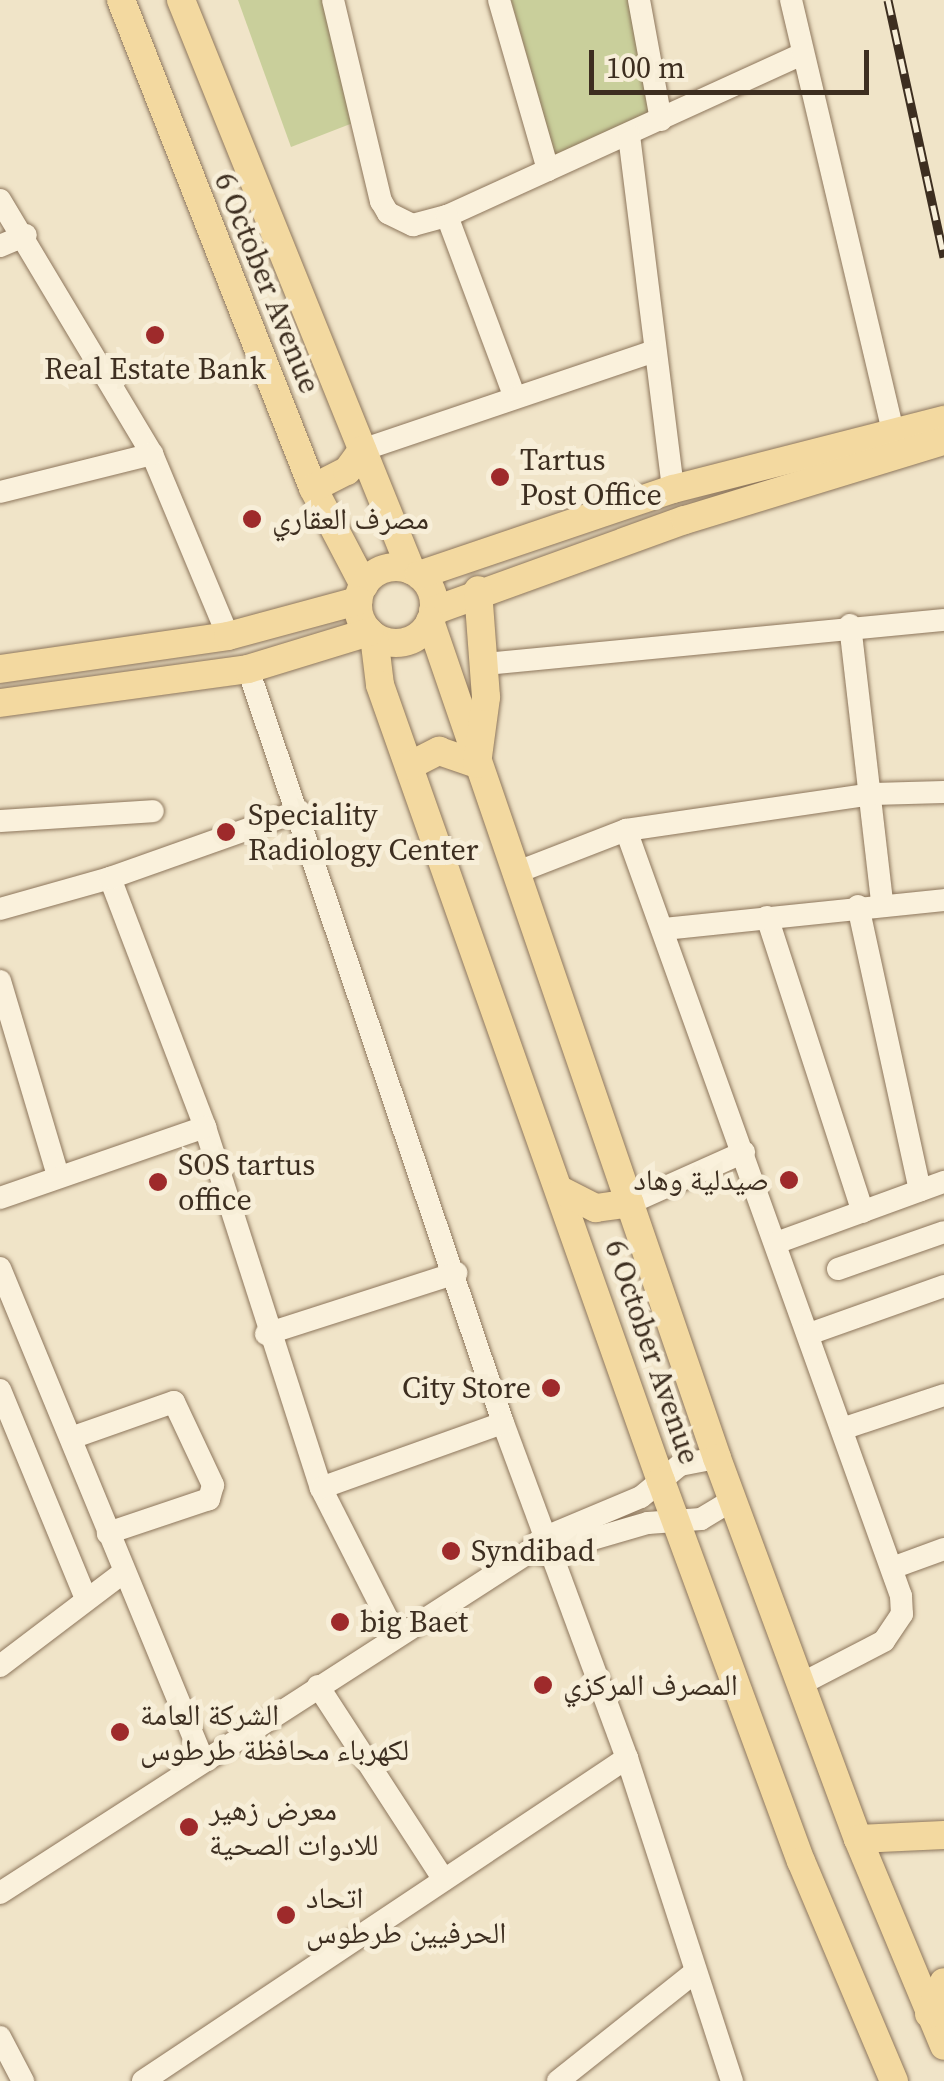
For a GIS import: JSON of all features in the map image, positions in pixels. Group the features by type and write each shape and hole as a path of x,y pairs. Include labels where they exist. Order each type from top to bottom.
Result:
{"main road":[{"name":"6 October Avenue","path":"121,0 313,488 361,593"},
{"name":"6 October Avenue","path":"181,0 415,573"},
{"path":"0,669 228,636 361,593 384,569 415,573 673,489 925,433"},
{"path":"0,704 248,668 372,634 406,642 432,616 478,590 925,433"},
{"path":"313,488 347,471 362,450"},
{"path":"415,573 432,616"},
{"path":"409,766 439,752 477,764 486,664 478,590"},
{"path":"361,593 372,634"},
{"name":"6 October Avenue","path":"432,616 477,764 733,1500 858,1840 944,2046"},
{"name":"6 October Avenue","path":"372,634 380,685 661,1481 801,1861 894,2081"},
{"path":"562,1192 596,1208 630,1203"},
{"path":"858,1840 944,1835"},
{"path":"929,2014 944,1982"}],"street":[{"path":"333,0 381,201 388,213 413,225 447,216 803,54"},
{"path":"498,0 548,170"},
{"path":"638,0 660,120"},
{"path":"792,0 803,54 925,433"},
{"path":"629,136 673,489"},
{"path":"0,200 26,235 152,454 228,636"},
{"path":"447,216 514,395"},
{"path":"0,246 26,235"},
{"path":"362,450 514,395 654,351"},
{"path":"0,492 152,454"},
{"path":"486,664 850,625 944,620"},
{"path":"850,625 873,794 882,902"},
{"path":"248,668 456,1273 503,1423 552,1543 627,1758 732,2081"},
{"path":"515,873 626,830 873,794 944,792"},
{"path":"0,821 152,810"},
{"path":"0,909 110,878 299,810"},
{"path":"626,830 892,1568 902,1614 884,1642 801,1684"},
{"path":"110,878 205,1127 266,1334 321,1488 396,1636"},
{"path":"664,929 882,902 944,900"},
{"path":"858,906 920,1190"},
{"path":"768,917 863,1212"},
{"path":"0,981 58,1176"},
{"path":"0,1198 205,1127"},
{"path":"630,1203 744,1152"},
{"path":"776,1243 944,1182"},
{"path":"838,1269 944,1232"},
{"path":"0,1268 202,1760"},
{"path":"266,1334 456,1273"},
{"path":"809,1334 944,1286"},
{"path":"0,1390 6,1422 86,1599"},
{"path":"842,1428 944,1395"},
{"path":"71,1438 166,1399 181,1406 213,1485 209,1498 108,1533"},
{"path":"321,1488 503,1423"},
{"path":"0,1893 528,1554 628,1503 680,1465 718,1458"},
{"path":"552,1543 713,1514 733,1500"},
{"path":"892,1568 944,1549"},
{"path":"0,1666 124,1572"},
{"path":"318,1686 444,1880"},
{"path":"142,2081 627,1758"},
{"path":"558,2081 694,1973"},
{"path":"0,2037 23,2081"}],"green space":[{"path":"238,0 324,0 358,121 291,147"},
{"path":"511,0 632,0 656,115 555,155"}],"railway":[{"path":"888,0 944,257"}],"place":[{"name":"Real Estate Bank","path":"155,335"},
{"name":"Tartus Post Office","path":"500,477"},
{"name":"مصرف العقاري","path":"252,519"},
{"name":"Speciality Radiology Center","path":"226,832"},
{"name":"صيدلية وهاد","path":"789,1180"},
{"name":"SOS tartus office","path":"158,1182"},
{"name":"City Store","path":"551,1388"},
{"name":"Syndibad","path":"451,1551"},
{"name":"big Baet","path":"340,1622"},
{"name":"المصرف المركزي","path":"543,1685"},
{"name":"الشركة العامة لكهرباء محافظة طرطوس","path":"120,1732"},
{"name":"معرض زهير للادوات الصحية","path":"189,1827"},
{"name":"اتحاد الحرفيين طرطوس","path":"286,1915"}]}
